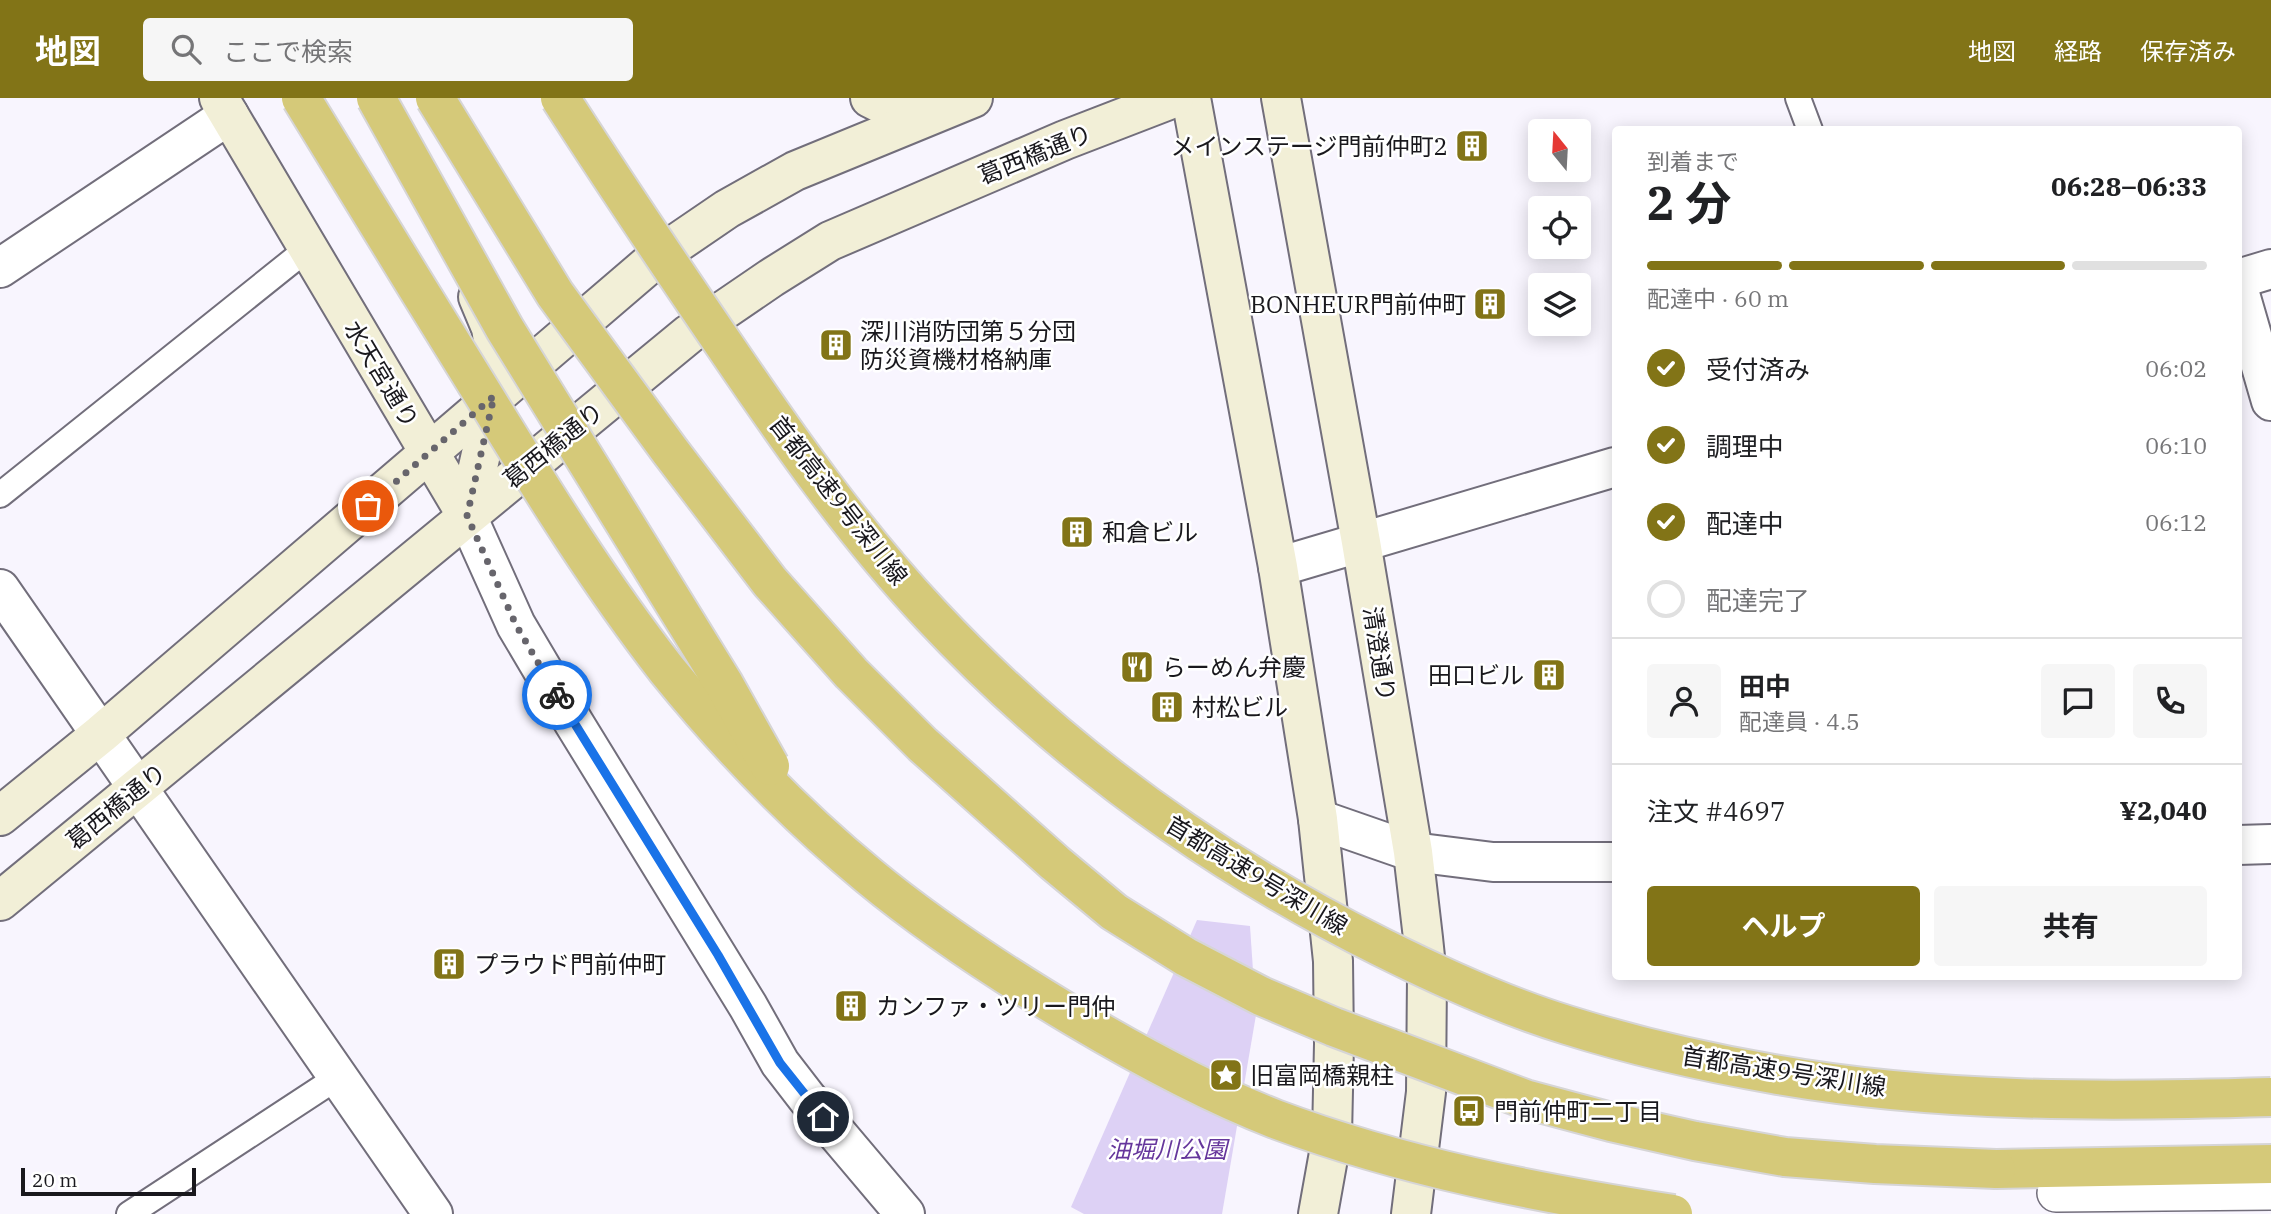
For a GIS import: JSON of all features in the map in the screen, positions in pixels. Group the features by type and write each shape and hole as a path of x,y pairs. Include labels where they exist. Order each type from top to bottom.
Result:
{"highway":[{"path":"301,98 566,528 615,600 667,670 724,738 867,875 1019,984 1128,1049 1273,1118 1360,1148 1452,1173 1558,1196 1673,1214"},
{"path":"377,98 505,329 724,684 794,807"},
{"path":"435,98 555,294 770,582 851,673 923,745 996,811 1114,912 1186,957 1262,996 1334,1027 1525,1099 1695,1141 1785,1157 1996,1169 2271,1164"},
{"name":"首都高速9号深川線","path":"560,98 790,441 864,538 929,613 1003,689 1075,751 1160,817 1241,870 1316,914 1434,974 1563,1024 1665,1052 1777,1075 1903,1091 2022,1099 2166,1100 2271,1097"}],"main road":[{"path":"377,98 429,182 491,328 498,371 467,516"},
{"path":"560,98 661,254"},
{"path":"870,98 888,107 926,116"},
{"path":"0,816 101,734 661,254 727,209 795,171 972,98"},
{"name":"葛西橋通り","path":"0,901 689,334 830,241 1053,145 1174,98"},
{"path":"1191,98 1278,567 1318,819 1333,961 1334,1030 1332,1136 1318,1214"},
{"name":"清澄通り","path":"1281,98 1361,542 1413,852 1427,976 1426,1092 1411,1214"},
{"name":"水天宮通り","path":"224,106 467,516"}],"street":[{"path":"0,268 224,106"},
{"path":"2242,278 2271,269"},
{"path":"2242,301 2271,401"},
{"path":"1278,567 1612,468"},
{"name":"水天宮通り","path":"467,516 516,625 780,1063 905,1214"},
{"path":"0,589 433,1214"},
{"path":"1318,819 1413,852 1493,862 1612,862"},
{"path":"2242,845 2271,844"},
{"path":"2056,1193 2271,1191"}],"lane":[{"path":"1798,98 1808,126"},
{"path":"0,495 307,249"},
{"path":"129,1214 338,1077"}],"green space":[{"name":"油堀川公園","path":"1197,920 1250,926 1256,1015 1222,1214 1084,1214 1071,1207"}],"way so far":[{"path":"368,506 494,396 467,516 516,625 557,695"}],"place":[{"name":"メインステージ門前仲町2","path":"1472,146"},
{"name":"BONHEUR門前仲町","path":"1490,304"},
{"name":"深川消防団第５分団 防災資機材格納庫","path":"836,345"},
{"name":"和倉ビル","path":"1077,532"},
{"name":"らーめん弁慶","path":"1137,667"},
{"name":"田口ビル","path":"1549,675"},
{"name":"村松ビル","path":"1167,707"},
{"name":"プラウド門前仲町","path":"449,964"},
{"name":"カンファ・ツリー門仲","path":"851,1006"},
{"name":"旧富岡橋親柱","path":"1226,1075"},
{"name":"門前仲町二丁目","path":"1469,1111"}],"route":[{"path":"557,695 718,955 780,1063 823,1117"}]}
